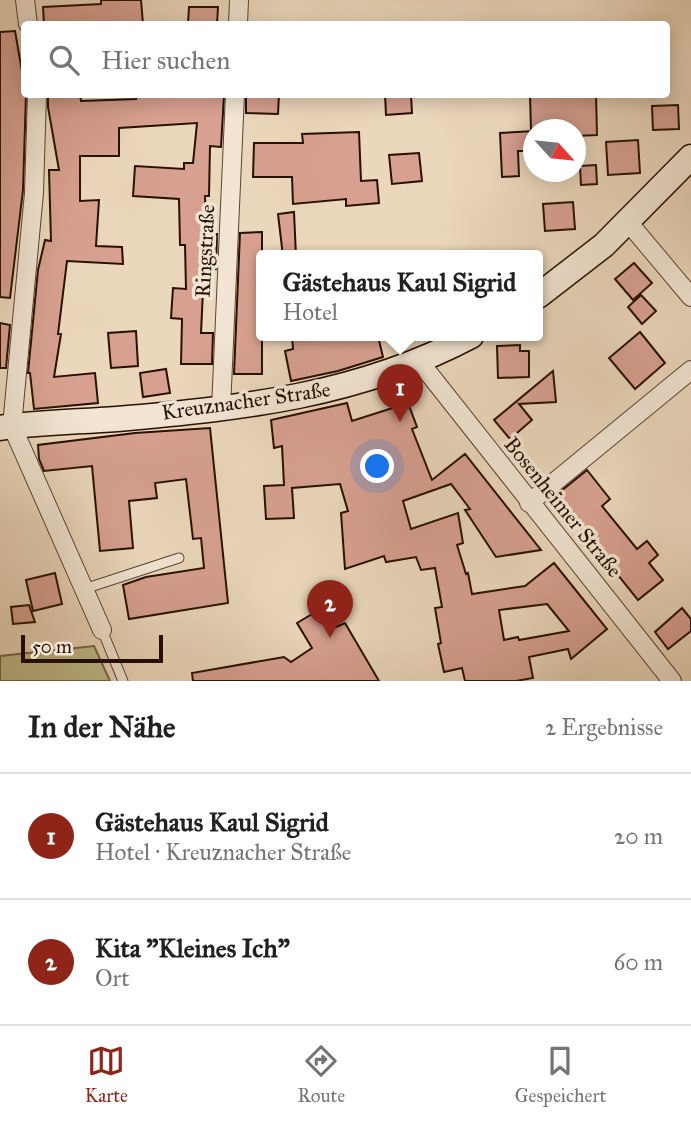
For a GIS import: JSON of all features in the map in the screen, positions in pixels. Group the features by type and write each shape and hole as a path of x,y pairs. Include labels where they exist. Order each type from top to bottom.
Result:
{"main road":[{"path":"543,292 578,267 628,222 691,157"},
{"name":"Kreuznacher Straße","path":"6,427 221,409 316,394 351,385 419,361 461,341"}],"street":[{"path":"25,0 28,21"},
{"path":"238,21 239,0"},
{"path":"37,98 34,193 6,427 102,630"},
{"name":"Ringstraße","path":"221,409 235,98"},
{"path":"628,222 691,297"},
{"name":"Bosenheimer Straße","path":"419,361 672,681"},
{"path":"529,503 691,370"}],"lane":[{"path":"83,589 179,558"},
{"path":"102,630 122,681"}],"shaded area":[{"path":"94,646 110,681 0,681 0,656"}],"building":[{"path":"101,0 141,0 143,21 44,21 43,7 101,4"},
{"path":"189,7 218,7 217,21 188,21"},
{"path":"15,31 21,65 21,98 26,98 23,190 10,298 0,297 0,32"},
{"path":"48,98 81,98 81,101 224,98 221,147 210,146 209,196 205,196 206,229 211,229 211,234 217,234 216,269 204,269 201,333 213,333 212,364 181,364 182,319 171,318 173,288 186,289 185,245 180,245 179,199 133,196 135,166 184,169 184,163 193,163 197,123 119,128 119,156 80,156 80,201 99,200 96,246 122,247 123,264 67,261 58,334 61,334 54,377 95,373 98,403 34,409 28,373 38,270 45,240 51,241 49,170 59,170"},
{"path":"246,98 279,98 278,114 246,113"},
{"path":"385,98 411,98 412,113 386,115"},
{"path":"530,98 596,98 597,135 586,136 586,119 531,119"},
{"path":"678,105 679,129 653,130 652,106"},
{"path":"359,132 361,181 377,180 379,203 346,206 346,199 293,204 292,177 253,177 254,143 303,143 302,134"},
{"path":"523,132 523,151 518,151 519,176 502,177 500,133"},
{"path":"638,140 640,173 608,175 606,142"},
{"path":"419,153 422,181 392,184 389,155"},
{"path":"596,165 597,184 581,185 581,182 586,182 586,166"},
{"path":"573,202 575,229 545,231 543,204"},
{"path":"294,212 296,250 282,250 278,214"},
{"path":"262,232 262,250 256,250 256,341 262,341 262,374 234,374 240,233"},
{"path":"634,263 652,283 633,300 615,279"},
{"path":"641,295 656,311 642,324 628,307"},
{"path":"0,323 10,325 6,368 0,368"},
{"path":"136,331 138,366 111,368 108,333"},
{"path":"640,332 665,363 635,389 609,358"},
{"path":"292,341 379,341 383,357 338,371 291,381 285,351 293,349"},
{"path":"520,345 520,351 529,351 529,377 498,378 497,346"},
{"path":"166,369 170,393 143,397 140,373"},
{"path":"553,371 556,402 519,404 532,420 510,439 494,420"},
{"path":"347,403 352,421 408,403 417,427 412,429 432,480 465,454 541,550 496,557 465,510 470,509 451,484 403,501 411,529 458,513 463,543 457,545 466,574 468,573 472,594 525,586 554,563 607,629 571,659 568,649 529,657 533,678 516,681 465,681 462,668 444,672 435,608 442,607 435,568 421,570 416,557 386,562 384,556 345,569 341,513 348,511 340,484 292,488 294,518 266,519 264,486 284,485 282,446 274,448 271,420","holes":["547,604 569,631 504,640 499,610"]},
{"path":"210,428 228,603 129,619 123,585 146,577 204,568 201,538 193,539 186,479 155,483 157,498 129,501 133,548 100,551 92,466 44,471 39,459 38,445 135,433"},
{"path":"587,470 610,499 602,506 637,549 647,541 658,555 649,563 663,580 638,600 555,496"},
{"path":"55,573 62,604 33,611 26,580"},
{"path":"29,605 35,622 13,624 11,607"},
{"path":"324,607 336,627 345,623 379,681 193,681 192,673 284,657 291,662 312,648 297,623"},
{"path":"682,608 691,619 691,631 668,649 655,632"}],"place":[{"name":"Gästehaus Kaul Sigrid","path":"400,422"},
{"name":"Kita \"Kleines Ich\"","path":"330,638"}]}
